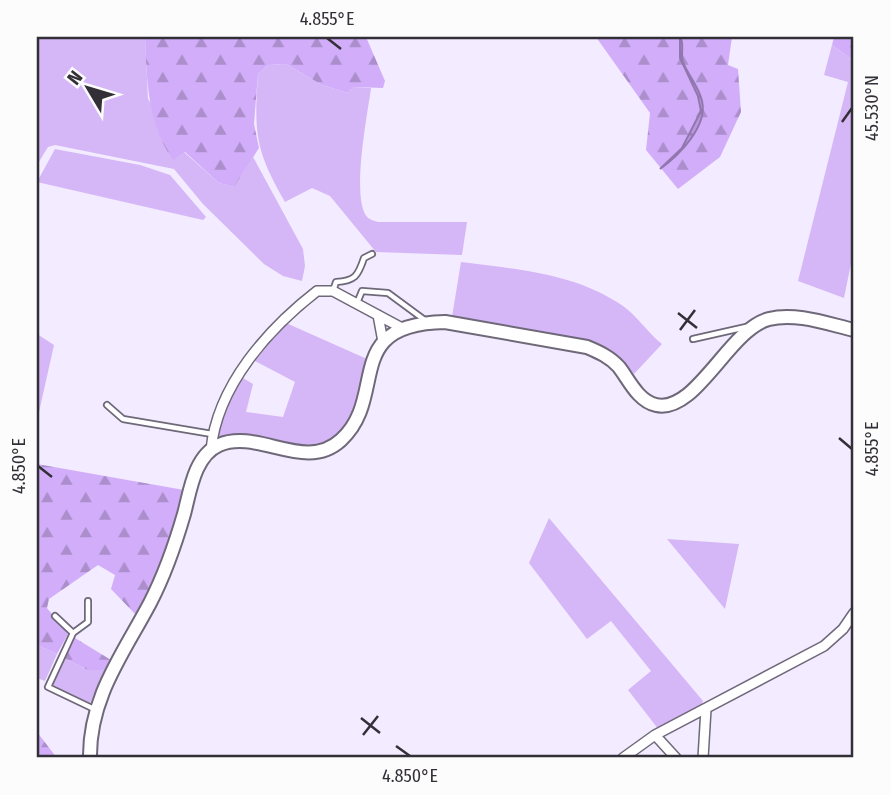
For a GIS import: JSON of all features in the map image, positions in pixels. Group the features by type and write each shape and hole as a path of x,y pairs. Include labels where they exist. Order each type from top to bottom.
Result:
{"main road":[{"path":"90,758 95,709 103,688 167,567 193,479 211,450 233,442 308,452 333,446 353,423 370,369 383,342 402,328 427,322 464,324 587,347 608,357 640,396 656,405 666,405 688,394 735,340 769,319 782,317 854,330"}],"street":[{"path":"211,450 212,434 233,382 256,352 301,303 317,291 333,291 402,328"},
{"path":"378,315 383,342"},
{"path":"623,758 655,736 824,646 844,629 854,613"},
{"path":"703,758 706,709"},
{"path":"655,736 676,758"}],"lane":[{"path":"333,291 335,282 351,281 358,275 363,258 372,254"},
{"path":"357,303 362,290 388,293 422,315 427,322"},
{"path":"693,340 740,327 751,328"},
{"path":"107,405 123,419 212,434"},
{"path":"88,601 88,622 73,633 48,687 95,709"},
{"path":"55,616 73,633"}],"shaded area":[{"path":"37,37 145,37 148,99 184,152 219,183 234,187 253,157 303,249 305,266 302,281 283,276 264,264 203,204 174,169 55,145 48,147 37,165"},
{"path":"832,45 854,61 854,249 844,298 798,281 848,82 824,75"},
{"path":"286,64 322,85 348,93 354,87 371,88 360,176 363,209 368,218 378,222 467,222 462,255 376,252 330,196 312,188 285,202 262,154 256,112 258,74 268,65"},
{"path":"55,149 140,165 170,175 206,217 203,220 37,182"},
{"path":"461,262 545,274 586,286 623,306 662,344 634,374 615,354 592,341 452,317"},
{"path":"286,323 367,359 353,410 346,423 337,434 324,442 308,446 217,438 215,436 228,400 243,378 253,384 246,412 283,417 295,382 255,361"},
{"path":"37,334 54,345 37,421"},
{"path":"549,518 703,701 701,706 659,730 628,690 651,671 611,621 587,639 529,563"},
{"path":"667,539 739,544 725,609"},
{"path":"37,645 57,654 45,681 37,678"},
{"path":"62,657 88,670 105,670 90,703 54,686 52,680"}],"green space":[{"path":"145,37 366,37 385,81 383,88 354,87 348,93 322,85 286,64 268,65 258,74 254,124 259,148 234,187 219,183 185,152 173,160 164,146 150,101"},
{"path":"596,37 732,37 728,65 738,69 741,112 720,157 678,189 646,150 650,113"},
{"path":"834,37 854,37 854,61 832,45"},
{"path":"37,464 184,490 164,563 137,616 111,589 115,575 98,565 49,599 47,608 68,634 57,654 37,645"},
{"path":"75,638 111,660 105,670 88,670 62,657"},
{"path":"37,732 57,758 37,758"}],"water":[{"path":"680,37 683,62 701,96 703,111 690,140 675,157 660,169 682,148 701,111 698,96 680,58"}]}
